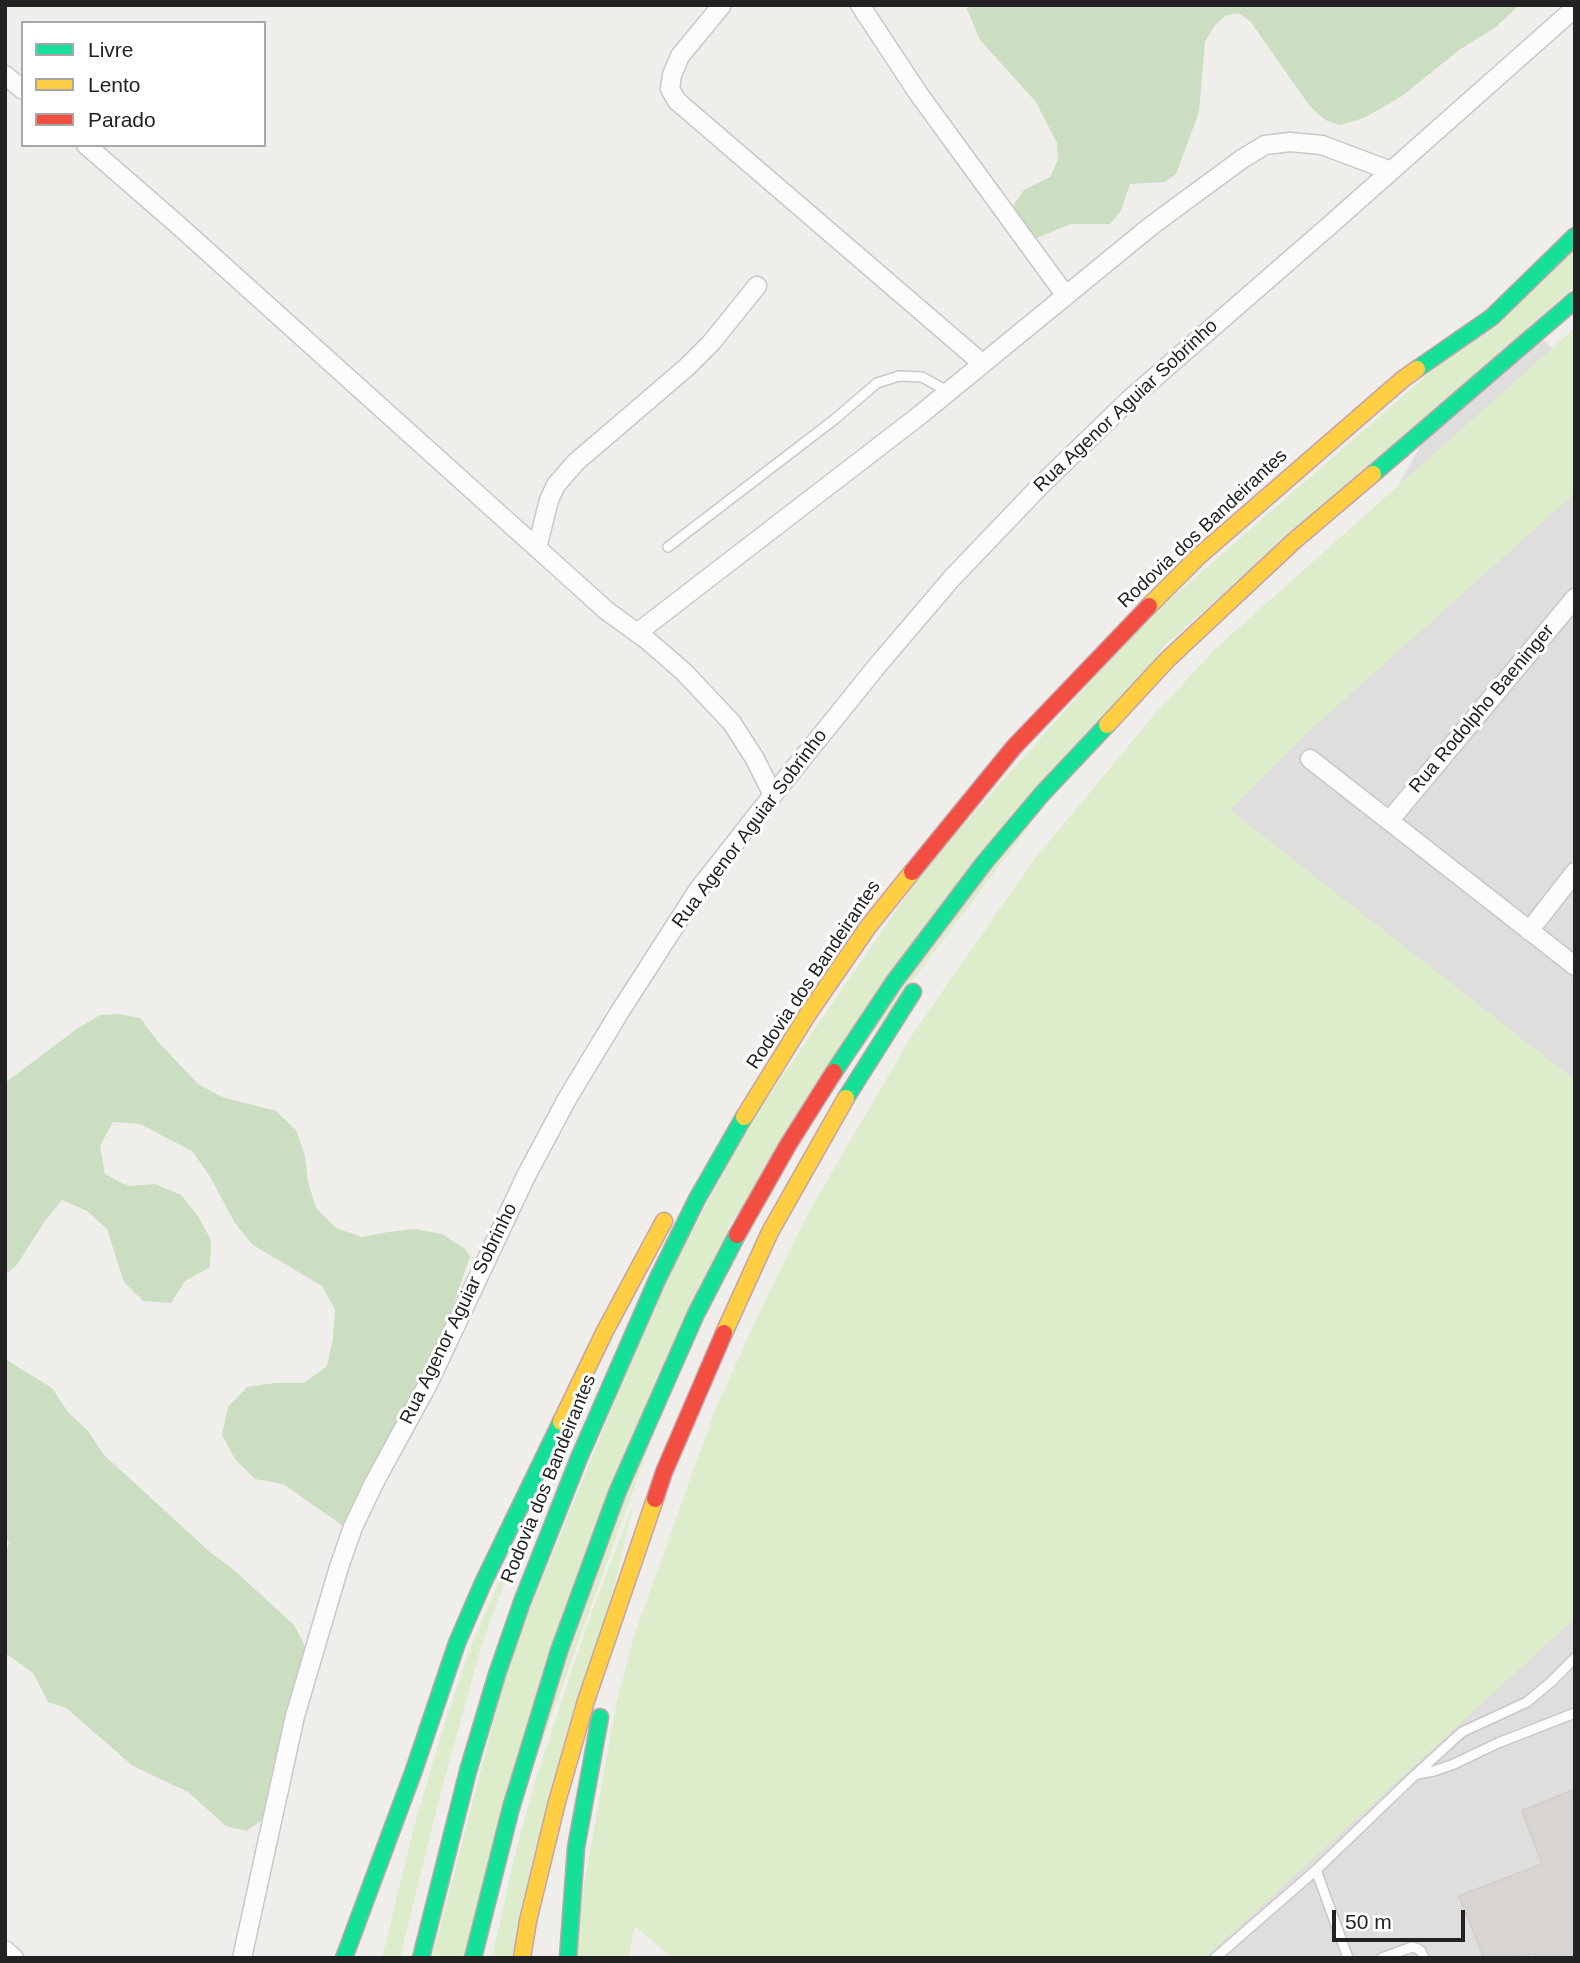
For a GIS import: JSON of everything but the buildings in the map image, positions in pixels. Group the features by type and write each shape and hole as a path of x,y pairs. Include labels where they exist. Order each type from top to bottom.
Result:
{"highway":[{"name":"Rodovia dos Bandeirantes","path":"421,1958 468,1772 497,1674 522,1602 579,1458 621,1358 697,1199 728,1143 808,1014 868,927 1014,747 1199,556 1403,379 1492,317 1575,236"},
{"path":"1056,803 1108,743 1212,633 1494,387 1575,303"},
{"path":"473,1958 511,1808 559,1651 617,1493 696,1314 738,1233 788,1145 852,1043 894,982 984,863 1051,784 1167,660 1294,541 1575,303"},
{"path":"727,1115 816,979 907,855 995,752 1067,691"},
{"path":"522,1958 528,1921 586,1701 664,1472 718,1344 771,1232 832,1121 920,981"},
{"path":"344,1958 414,1770 457,1643 483,1583 605,1331 674,1203"},
{"path":"568,1958 576,1848 623,1595"},
{"path":"378,1913 414,1770"}],"street":[{"path":"722,5 680,56 672,75 670,89 677,101 983,364"},
{"path":"860,5 918,93 1066,296"},
{"name":"Rua Agenor Aguiar Sobrinho","path":"242,1958 295,1716 352,1527 428,1384 526,1176 567,1100 698,890 772,794 877,666 952,578 1041,485 1130,399 1575,8"},
{"path":"5,75 21,88"},
{"path":"638,633 949,392 1151,226 1242,159 1265,145 1290,142 1322,145 1391,171"},
{"path":"88,147 607,611 684,672 732,723 772,794"},
{"path":"537,548 549,500 556,485 576,462 687,367 757,286"},
{"name":"Rua Rodolpho Baeninger","path":"1389,821 1575,598"},
{"path":"1310,759 1575,966"},
{"path":"1529,931 1575,872"},
{"path":"5,1950 14,1958"}],"lane":[{"path":"667,547 835,419 877,383 899,376 922,377 949,392"},
{"path":"1215,1958 1317,1870 1462,1732 1527,1702 1575,1658"},
{"path":"1415,1775 1434,1772 1575,1713"},
{"path":"1317,1870 1348,1958"},
{"path":"1382,1958 1412,1948 1421,1951 1424,1958"}],"shaded area":[{"path":"1492,317 1536,334 1575,367 1575,1958 741,1958 649,1855 1264,728"}],"green space":[{"path":"968,5 1519,5 1496,27 1459,50 1402,96 1364,118 1340,125 1325,120 1309,105 1250,21 1238,13 1225,16 1215,25 1205,42 1199,112 1176,174 1165,182 1130,184 1121,211 1110,224 1071,224 1024,243 1017,232 1014,204 1024,190 1050,177 1058,160 1057,143 1036,102 980,40 967,9"},
{"path":"1575,246 1575,286 1165,645 729,1225 464,1958 432,1958 510,1658 663,1283 755,1116 926,867 1143,623"},
{"path":"1575,328 1575,493 1307,733 1230,810 1575,1080 1575,1618 1205,1958 672,1958 635,1926 628,1958 574,1958 616,1705 634,1636 715,1410 808,1213 914,1032 1033,861 1154,715 1214,650"},
{"path":"118,1014 140,1018 159,1043 198,1084 222,1097 276,1111 296,1130 305,1155 308,1182 316,1208 336,1228 362,1237 415,1229 442,1234 465,1249 470,1256 431,1372 349,1530 283,1484 255,1479 235,1459 222,1435 228,1407 247,1387 304,1383 327,1366 335,1310 322,1286 253,1245 235,1223 209,1175 192,1151 140,1124 113,1122 100,1146 105,1174 128,1186 155,1184 181,1195 198,1216 211,1240 210,1267 185,1281 171,1303 143,1301 124,1282 107,1229 87,1211 62,1200 16,1266 5,1275 5,1083 78,1028 100,1015"},
{"path":"5,1359 52,1388 104,1455 294,1625 307,1650 276,1796 261,1821 246,1831 226,1826 188,1792 133,1766 66,1708 48,1702 33,1673 5,1653 5,1556 9,1543 5,1536"},
{"path":"539,1501 481,1647 437,1807 400,1958 382,1958 414,1827 468,1653 496,1588"},
{"path":"634,1502 615,1583 512,1958 492,1958 516,1850 536,1778 590,1617"}],"traffic: fast":[{"path":"1417,369 1492,317 1575,236"},
{"path":"1373,474 1575,300"},
{"path":"834,1072 894,982 984,863 1042,794 1107,725"},
{"path":"846,1098 913,992"},
{"path":"421,1958 468,1771 522,1602 579,1458 657,1280 697,1199 744,1117"},
{"path":"473,1958 511,1808 559,1651 617,1493 696,1314 737,1235"},
{"path":"344,1958 414,1770 457,1643 561,1422"},
{"path":"568,1958 576,1848 600,1717"}],"traffic: slow":[{"path":"1149,606 1199,556 1417,369"},
{"path":"1107,725 1167,660 1294,541 1373,474"},
{"path":"744,1117 808,1014 868,927 912,872"},
{"path":"724,1333 770,1232 846,1098"},
{"path":"561,1422 605,1331 664,1221"},
{"path":"522,1958 528,1921 557,1802 586,1701 655,1499"}],"traffic: jam":[{"path":"912,872 1014,747 1149,606"},
{"path":"737,1235 788,1145 834,1072"},
{"path":"655,1499 724,1333"}]}
